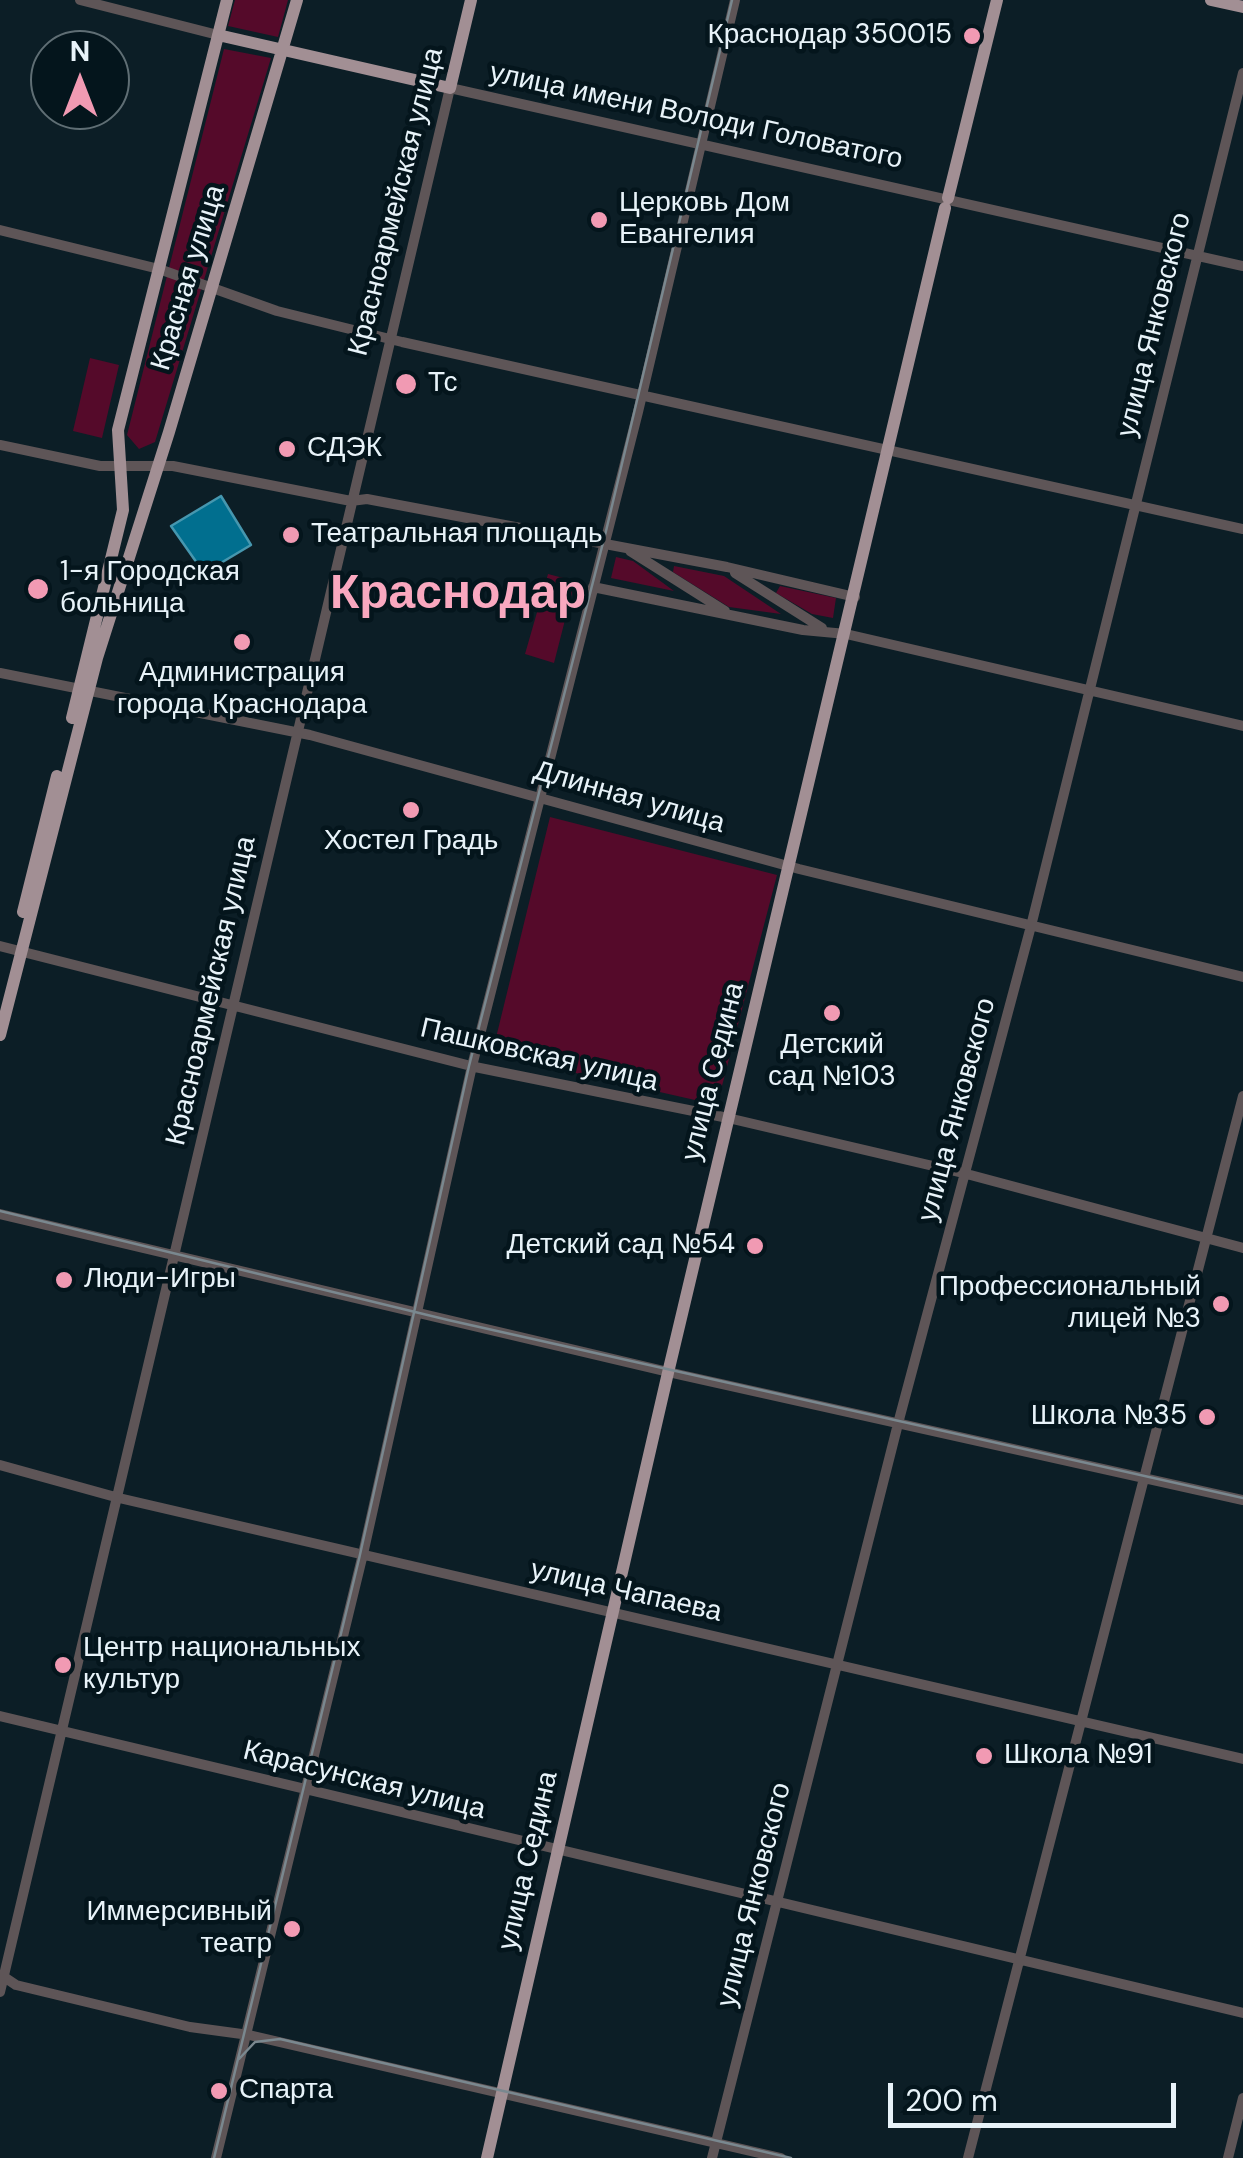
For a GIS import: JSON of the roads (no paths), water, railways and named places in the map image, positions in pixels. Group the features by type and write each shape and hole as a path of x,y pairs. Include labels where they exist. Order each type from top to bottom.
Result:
{"main road":[{"name":"Красная улица","path":"84,689 123,510 118,430 227,0"},
{"name":"Красная улица","path":"0,1001 84,689 126,569 297,0"},
{"name":"Красноармейская улица","path":"450,88 471,0"},
{"name":"улица Седина","path":"487,2158 728,1118 997,0"},
{"path":"1211,0 1243,8"},
{"name":"улица имени Володи Головатого","path":"218,35 450,88"},
{"name":"Красная улица","path":"0,1036 12,949"}],"street":[{"name":"улица имени Володи Головатого","path":"80,0 218,35"},
{"path":"216,2158 363,1554 472,1066 642,394 734,0"},
{"name":"улица Янковского","path":"712,2158 836,1665 1030,926 1243,74"},
{"name":"улица имени Володи Головатого","path":"450,88 702,143 946,203 1243,266"},
{"name":"Красноармейская улица","path":"0,1992 450,88"},
{"path":"0,230 159,269 211,290 390,338 1243,529"},
{"path":"0,445 119,468 172,466 351,501 366,499 726,567 855,597"},
{"path":"624,548 734,616"},
{"path":"109,564 126,569"},
{"path":"726,567 822,629"},
{"path":"670,605 680,595 679,584"},
{"path":"594,587 803,630 846,634 1243,726"},
{"name":"Длинная улица","path":"0,673 298,734 541,796 790,866 1243,977"},
{"name":"Пашковская улица","path":"12,949 472,1066 728,1118 963,1173 1243,1248"},
{"path":"968,2158 1243,1096"},
{"path":"0,1214 418,1315 1243,1500"},
{"name":"улица Чапаева","path":"0,1464 119,1498 1243,1759"},
{"name":"Карасунская улица","path":"0,1716 556,1852 1243,2013"},
{"path":"2,1975 16,1984 232,2036 247,2035 780,2158"},
{"path":"1228,2158 1243,2098"}],"water":[{"path":"221,496 251,545 204,573 171,526"}],"tram line":[{"path":"214,2158 359,1559 469,1066 606,531 732,0"},
{"path":"0,1211 448,1320 1243,1498"},
{"path":"239,2059 255,2042 280,2039 791,2158"}],"place":[{"name":"Краснодар 350015","path":"972,36"},
{"name":"Церковь Дом Евангелия","path":"599,220"},
{"name":"Тс","path":"406,384"},
{"name":"СДЭК","path":"287,449"},
{"name":"Театральная площадь","path":"291,535"},
{"name":"1-я Городская больница","path":"38,589"},
{"name":"Администрация города Краснодара","path":"242,642"},
{"name":"Хостел Градь","path":"411,810"},
{"name":"Детский сад №103","path":"832,1013"},
{"name":"Детский сад №54","path":"755,1246"},
{"name":"Люди-Игры","path":"64,1280"},
{"name":"Профессиональный лицей №3","path":"1221,1304"},
{"name":"Школа №35","path":"1207,1417"},
{"name":"Центр национальных культур","path":"63,1665"},
{"name":"Школа №91","path":"984,1756"},
{"name":"Иммерсивный театр","path":"292,1929"},
{"name":"Спарта","path":"219,2091"}],"district":[{"name":"Краснодар","path":"458,595"}]}
